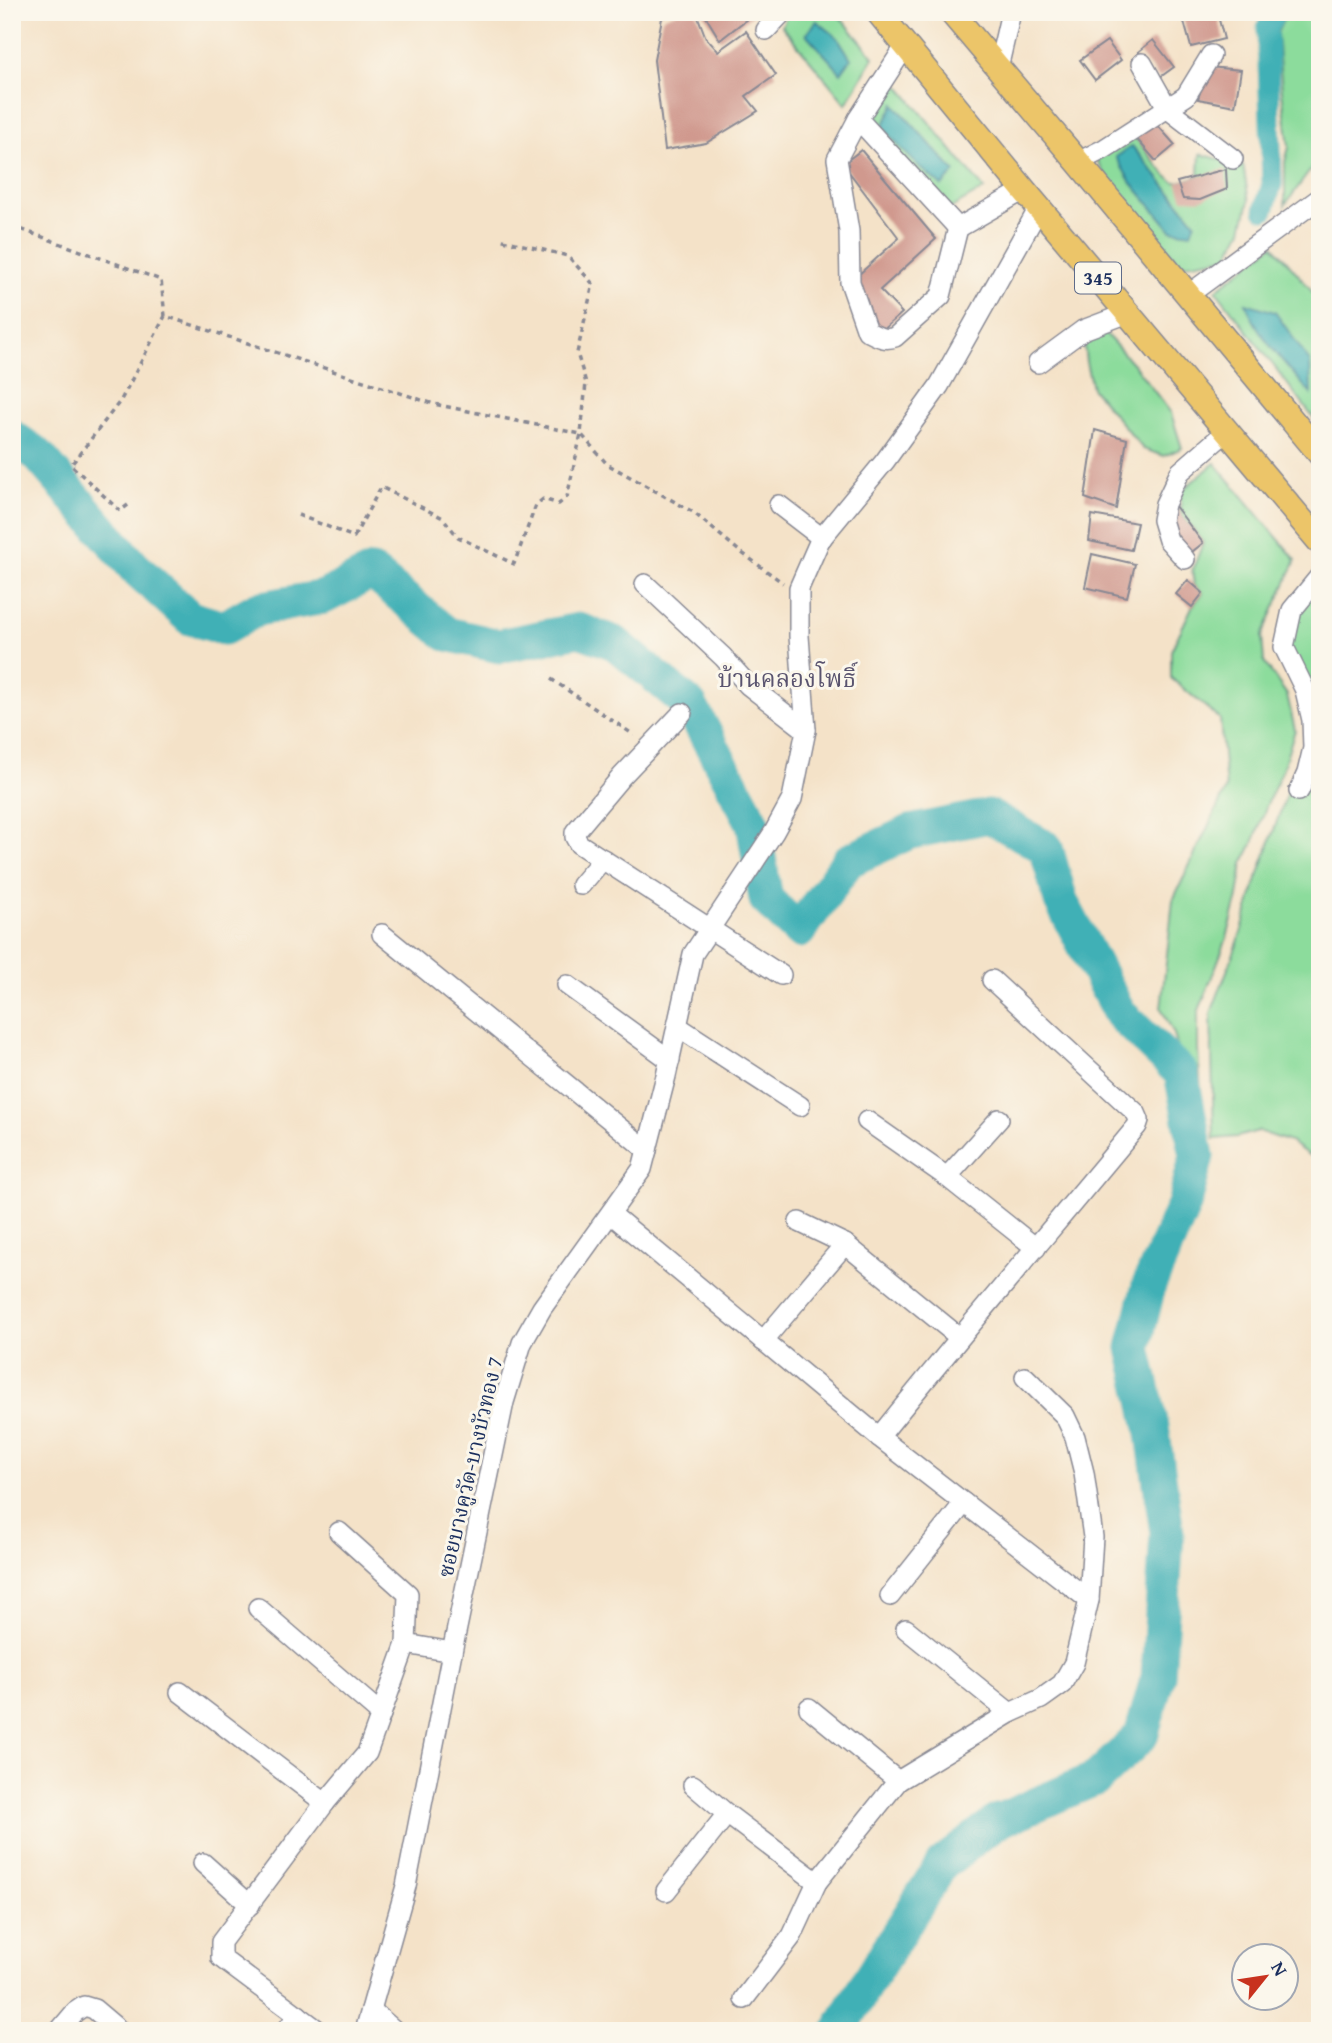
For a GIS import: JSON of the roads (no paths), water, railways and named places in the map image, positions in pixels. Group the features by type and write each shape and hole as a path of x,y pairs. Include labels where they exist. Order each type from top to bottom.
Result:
{"main road":[{"name":"345","path":"878,12 901,53 1031,199 1320,542"},
{"name":"345","path":"951,12 1320,454"}],"street":[{"path":"766,30 783,12"},
{"path":"998,68 1011,12"},
{"path":"901,53 861,114 837,159 849,231 850,282 867,331 888,340 895,337 941,296 958,228"},
{"path":"1078,162 1104,149 1186,96 1211,55"},
{"path":"1142,63 1168,109 1233,159"},
{"path":"861,114 958,228"},
{"path":"1188,295 1320,198"},
{"path":"958,228 1031,199"},
{"name":"ซอยบางคูวัด-บางบัวทอง 7","path":"365,2031 406,1886 504,1402 522,1343 542,1308 642,1169 693,954 774,832 792,799 806,730 799,636 799,589 822,538 885,461 939,386 1031,199"},
{"path":"1038,362 1083,330 1128,313"},
{"path":"1185,559 1168,540 1162,520 1165,504 1180,472 1227,431"},
{"path":"779,506 822,538"},
{"path":"1299,790 1307,774 1313,748 1312,720 1305,690 1284,647 1292,610 1320,576"},
{"path":"645,584 723,657 747,685 806,730"},
{"path":"682,713 622,776 575,832 575,837 579,844 781,975"},
{"path":"581,885 603,859"},
{"path":"382,934 647,1150"},
{"path":"879,1437 959,1337 1138,1126 1136,1112 992,980"},
{"path":"567,985 670,1060"},
{"path":"677,1026 800,1106"},
{"path":"947,1177 999,1119"},
{"path":"867,1121 947,1177 1036,1248"},
{"path":"611,1214 879,1437 1089,1600"},
{"path":"799,1223 845,1244 959,1337"},
{"path":"763,1341 845,1244"},
{"path":"744,1998 792,1936 817,1882 898,1781 1010,1713 1041,1699 1062,1684 1074,1663 1089,1600 1093,1537 1084,1473 1075,1437 1065,1416 1025,1377"},
{"path":"890,1596 964,1503"},
{"path":"319,2031 292,2023 221,1958 221,1942 325,1803 367,1753 406,1644 408,1594 339,1532"},
{"path":"258,1608 381,1714"},
{"path":"906,1629 1010,1713"},
{"path":"406,1644 452,1652"},
{"path":"180,1692 325,1803"},
{"path":"809,1709 898,1781"},
{"path":"693,1784 727,1814 817,1882"},
{"path":"666,1891 727,1814"},
{"path":"203,1863 250,1905"},
{"path":"59,2031 75,2012 84,2006 94,2008 120,2031"},
{"path":"371,2010 396,2031"}],"water":[{"path":"817,21 838,38 851,59 841,73 806,34"},
{"path":"894,104 955,172 942,186 910,158 883,126"},
{"path":"1132,146 1195,222 1191,233 1171,230 1130,181 1116,157"},
{"path":"1246,303 1275,312 1310,362 1311,394 1266,340"}],"waterway":[{"path":"1264,210 1272,184 1267,28 1276,12"},
{"path":"12,437 37,454 135,568 190,618 224,628 257,609 324,597 372,572 447,634 499,646 579,630 615,643 690,705 753,823 766,899 799,931 848,861 910,832 989,816 1046,848 1061,901 1120,1014 1181,1073 1197,1156 1184,1205 1149,1285 1134,1348 1152,1427 1167,1533 1158,1676 1141,1736 1097,1778 996,1822 942,1864 839,2031"}],"district":[{"name":"บ้านคลองโพธิ์","path":"787,678"}]}
